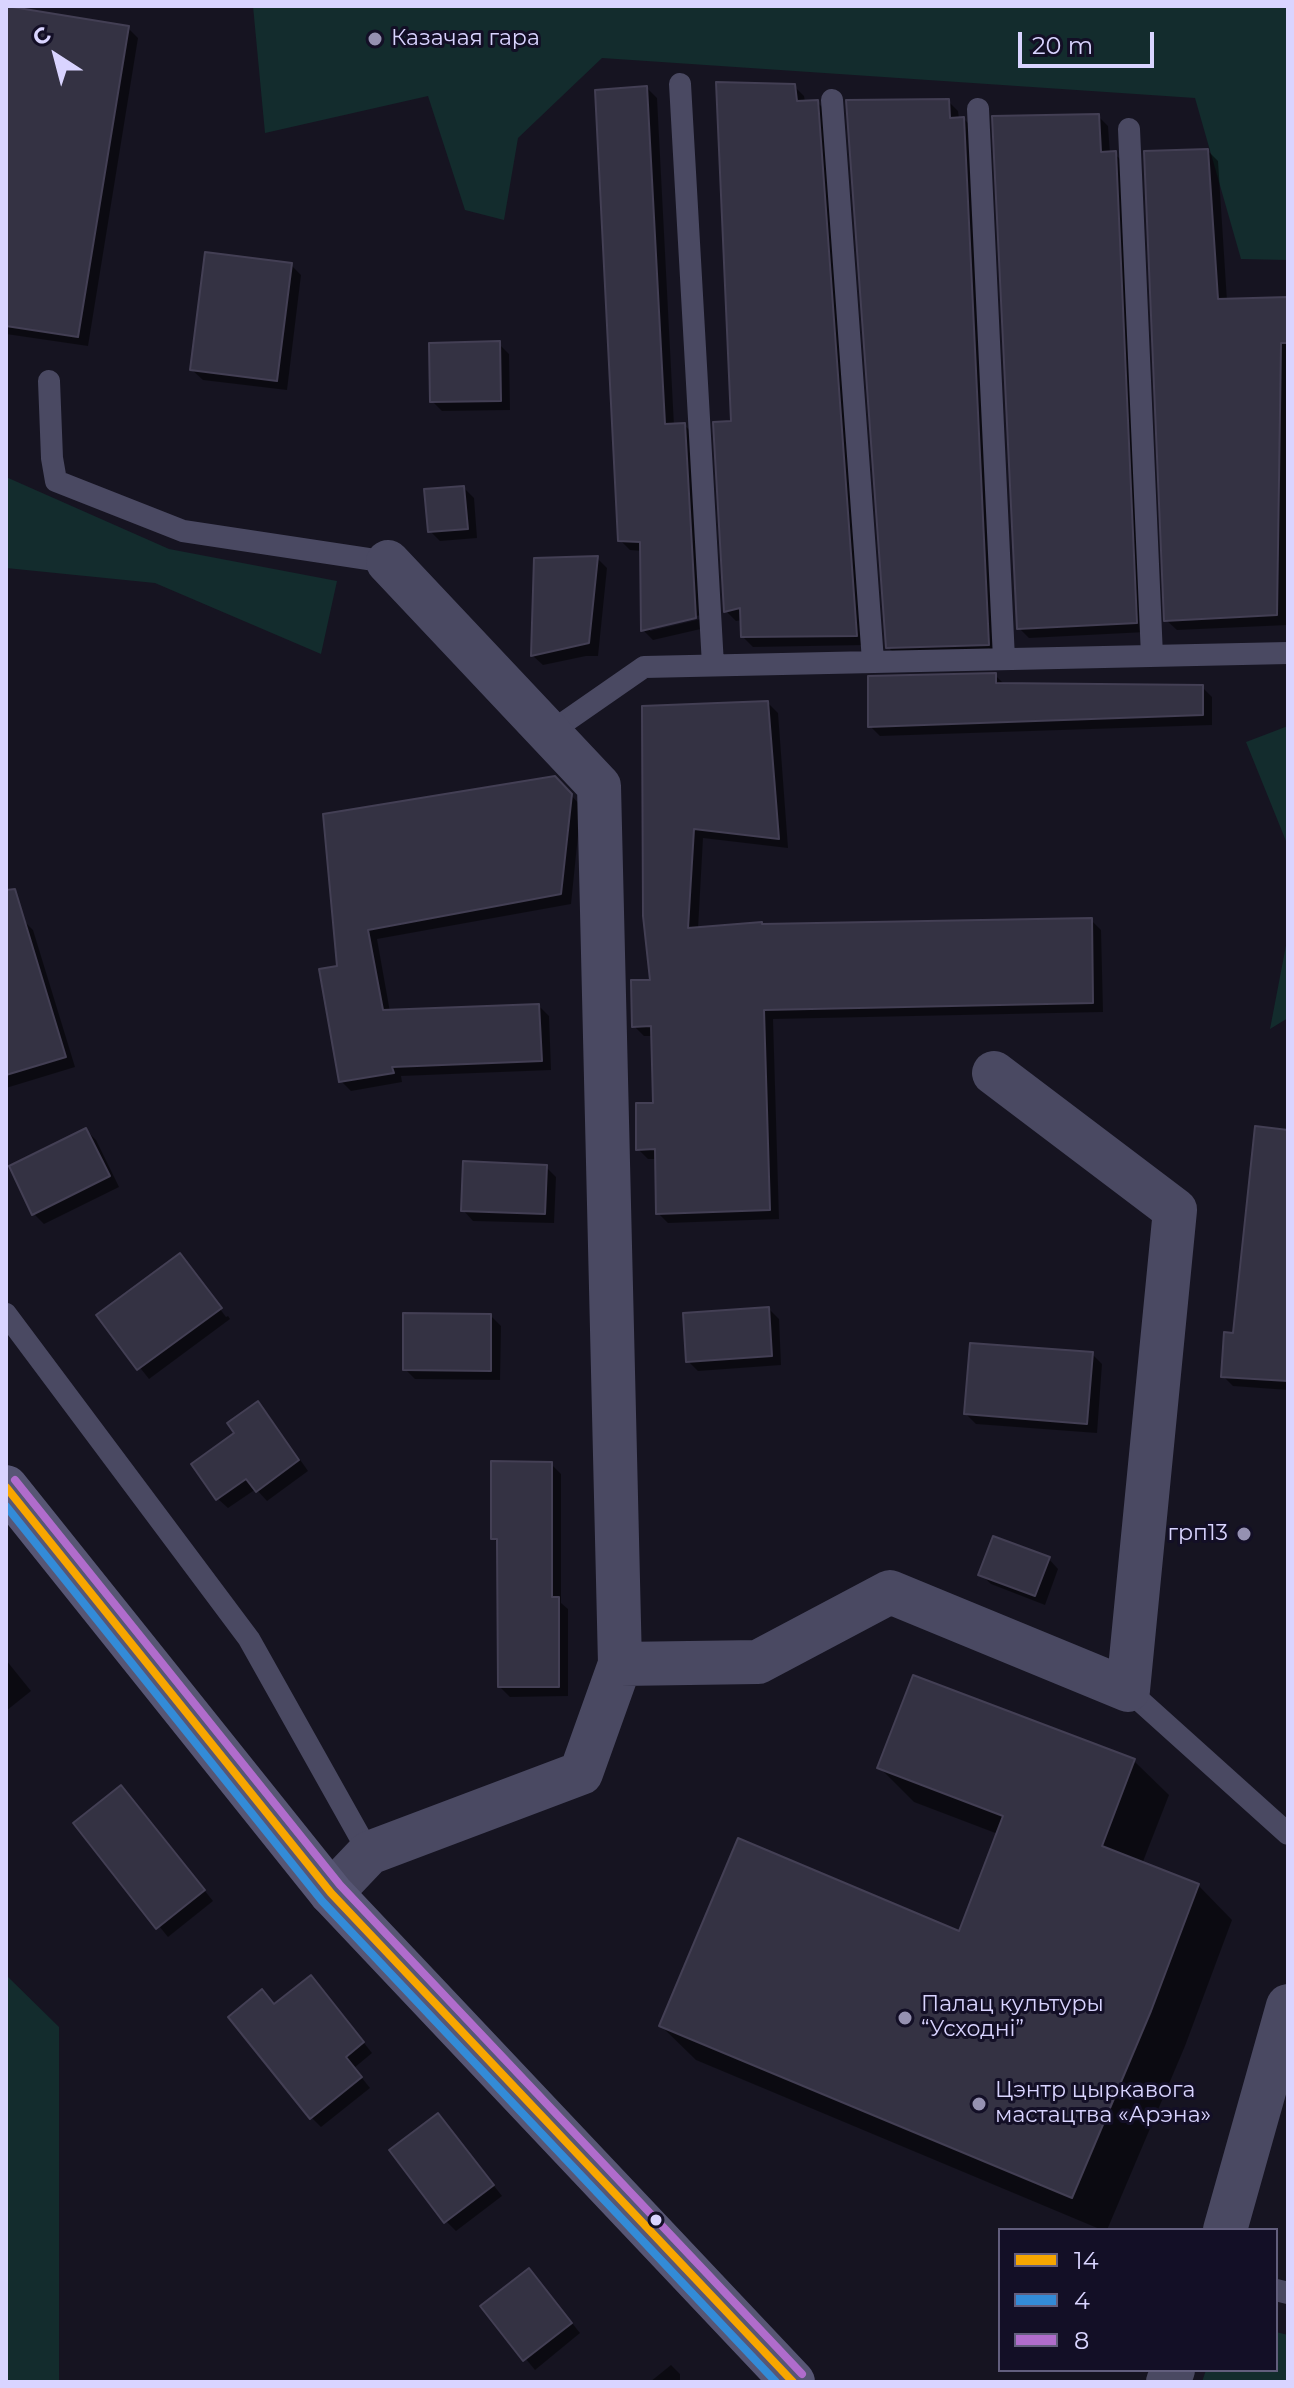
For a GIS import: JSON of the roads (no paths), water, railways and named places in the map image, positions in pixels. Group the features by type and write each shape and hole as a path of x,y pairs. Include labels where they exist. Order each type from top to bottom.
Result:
{"main road":[{"path":"6,1487 331,1893 793,2382"}],"street":[{"path":"331,1893 369,1853 581,1773 620,1664 599,786 388,562"},
{"path":"620,1664 758,1662 890,1592 1128,1690 1175,1210 994,1073"},
{"path":"1226,2228 1288,2006"}],"lane":[{"path":"680,84 713,665"},
{"path":"832,100 873,661"},
{"path":"978,109 1004,659"},
{"path":"1129,129 1152,656"},
{"path":"49,381 56,481 183,531 388,562"},
{"path":"549,733 644,667 1288,653"},
{"path":"6,1314 249,1639 369,1853"},
{"path":"1128,1690 1288,1834"}],"place":[{"name":"Казачая гара","path":"375,39"},
{"name":"грп13","path":"1244,1534"},
{"name":"Палац культуры “Усходні”","path":"905,2018"},
{"name":"Цэнтр цыркавога мастацтва «Арэна»","path":"979,2104"}]}
